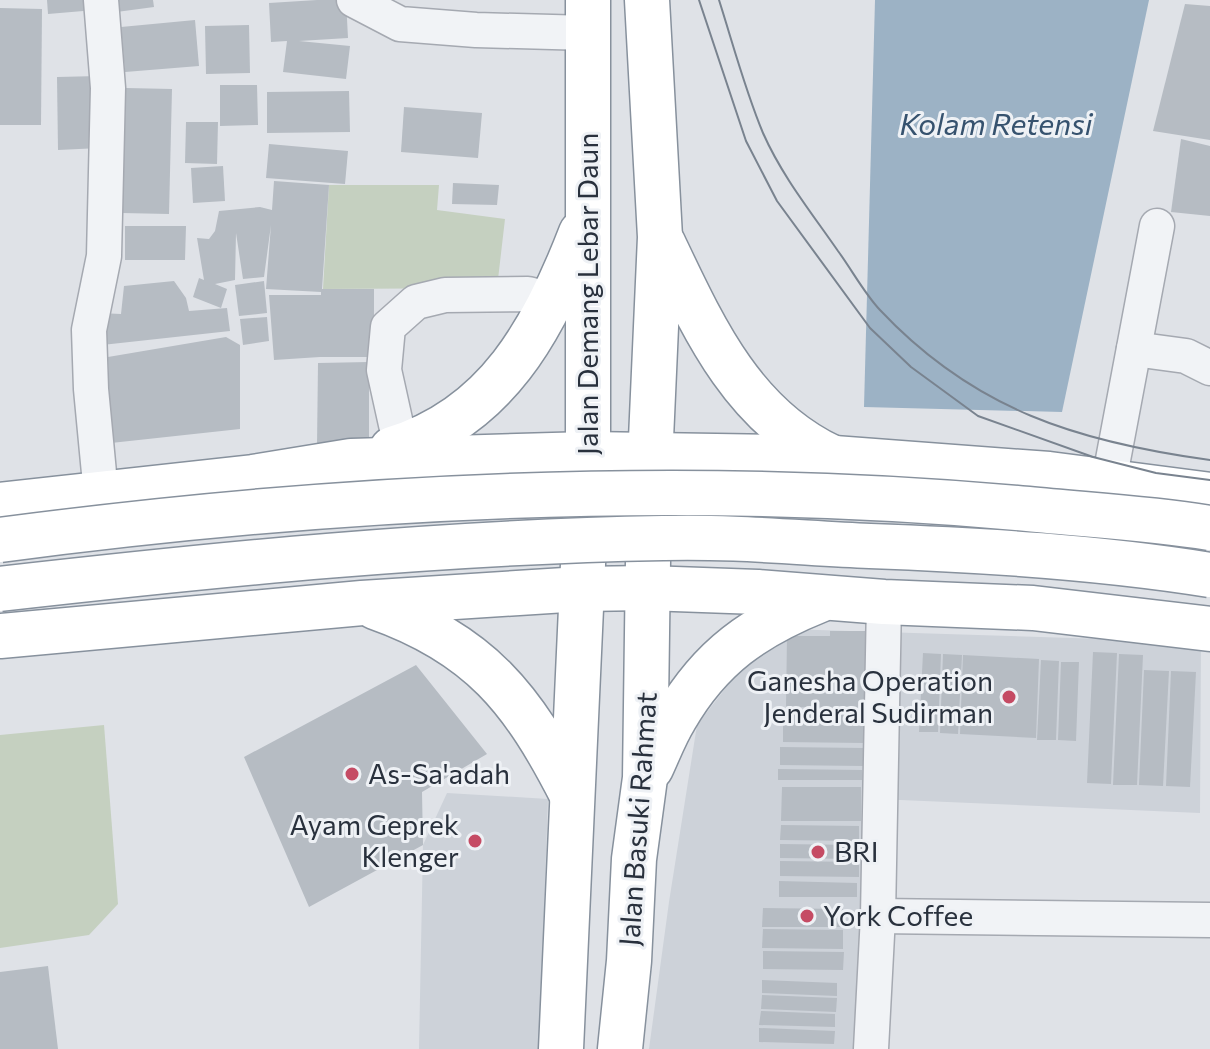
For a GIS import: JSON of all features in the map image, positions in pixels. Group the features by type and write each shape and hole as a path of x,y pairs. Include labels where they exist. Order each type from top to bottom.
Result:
{"highway":[{"path":"647,0 660,237 649,455 647,588"},
{"name":"Jalan Demang Lebar Daun","path":"581,589 588,454 588,16"},
{"path":"0,505 253,477 351,461 429,436 457,420 491,389 525,348 553,300 589,211"},
{"path":"660,237 697,313 744,387 770,417 790,434 834,458"},
{"path":"351,461 588,454 834,458 1049,474 1210,495"},
{"path":"1033,608 999,587 986,567 987,516 1008,491 1049,474"},
{"path":"253,477 296,502 305,514 310,529 312,555 311,569 295,590 261,612"},
{"path":"0,540 279,509 612,493 760,492 915,499 1210,528"},
{"path":"0,589 231,563 486,545 665,538 956,549 1159,567 1210,575"},
{"path":"0,636 362,603 581,589 647,588 1033,608 1210,629"},
{"name":"Jalan Basuki Rahmat","path":"620,1049 629,961 634,859 645,778 647,588"},
{"path":"561,1049 581,589"},
{"path":"645,778 674,718 718,661 747,636 777,617 826,597"},
{"path":"362,603 444,637 493,677 532,724 572,795"}],"street":[{"path":"101,0 108,88 104,256 89,330 101,494"},
{"path":"354,0 400,24 476,30 588,16"},
{"path":"1109,481 1157,226"},
{"path":"401,447 384,370 388,327 416,302 445,295 528,294 553,300"},
{"path":"1134,349 1186,356 1210,368"},
{"path":"871,1049 878,916 884,602"},
{"path":"878,916 1210,920"}],"shaded area":[{"path":"786,629 1201,642 1200,813 877,799 857,1049 649,1049 697,725 745,663"},
{"path":"447,793 548,799 539,1049 419,1049 423,845"}],"green space":[{"path":"329,185 439,185 437,210 505,219 497,288 323,289"},
{"path":"104,725 118,904 89,935 0,948 0,735"}],"water":[{"name":"Kolam Retensi","path":"875,0 1149,0 1062,412 864,407"}],"building":[{"path":"47,0 94,0 95,10 48,14"},
{"path":"107,0 153,0 154,7 109,13"},
{"path":"346,0 348,38 299,41 350,46 346,79 283,72 287,41 271,42 269,3"},
{"path":"1185,4 1210,6 1210,140 1153,131"},
{"path":"0,8 42,9 41,125 0,125"},
{"path":"195,20 199,66 125,72 121,27"},
{"path":"249,25 250,73 206,74 205,26"},
{"path":"99,76 100,148 58,150 57,77"},
{"path":"220,85 257,85 258,125 220,126"},
{"path":"126,88 172,89 169,214 122,213"},
{"path":"349,91 350,132 267,133 267,92"},
{"path":"404,107 482,113 478,158 401,152"},
{"path":"186,122 218,122 217,164 185,163"},
{"path":"1181,139 1210,146 1210,216 1171,212"},
{"path":"269,144 348,151 345,184 266,178"},
{"path":"223,166 225,201 193,203 191,168"},
{"path":"274,181 329,185 322,289 374,289 374,357 274,360 269,295 321,295 321,292 266,289 271,225 264,277 243,279 236,233 235,280 215,284 227,289 221,308 193,297 199,278 204,280 197,238 209,239 215,231 219,211 260,207 272,210"},
{"path":"453,183 499,185 497,205 452,204"},
{"path":"125,226 186,226 185,260 125,260"},
{"path":"174,281 186,298 189,311 227,308 230,331 102,345 99,313 121,314 124,286"},
{"path":"264,281 267,313 239,316 235,285"},
{"path":"267,317 269,341 243,345 240,319"},
{"path":"226,337 240,345 240,429 111,443 108,357"},
{"path":"369,362 369,440 317,446 318,363"},
{"path":"830,631 877,631 877,668 865,668 864,708 786,707 787,636 830,636"},
{"path":"1093,652 1117,653 1111,784 1087,783"},
{"path":"923,653 941,654 938,732 919,732"},
{"path":"943,654 962,655 958,734 940,733"},
{"path":"1119,654 1143,655 1137,785 1113,785"},
{"path":"963,655 1039,659 1036,738 960,734"},
{"path":"1041,660 1059,661 1056,740 1037,740"},
{"path":"1061,662 1079,662 1076,741 1058,740"},
{"name":"As-Sa'adah","path":"416,665 487,754 422,792 423,845 309,907 244,757"},
{"path":"1144,670 1169,671 1163,786 1139,785"},
{"path":"1171,671 1196,672 1190,787 1166,786"},
{"path":"783,714 865,715 864,743 783,742"},
{"path":"780,747 864,748 864,766 780,765"},
{"path":"778,769 862,770 862,780 778,780"},
{"path":"782,787 861,787 861,821 781,821"},
{"path":"781,825 859,826 859,841 780,840"},
{"path":"780,844 859,845 859,859 780,858"},
{"path":"780,861 859,862 859,877 780,876"},
{"path":"779,881 857,883 857,897 779,897"},
{"path":"763,908 843,909 843,927 762,927"},
{"path":"763,929 843,930 843,949 762,948"},
{"path":"763,951 844,952 843,970 763,969"},
{"path":"48,966 58,1049 0,1049 0,972"},
{"path":"762,980 837,983 837,996 762,993"},
{"path":"762,995 837,998 836,1012 761,1009"},
{"path":"761,1011 835,1014 835,1027 759,1025"},
{"path":"759,1028 835,1031 834,1044 759,1042"}],"tram line":[{"path":"699,0 746,141 777,201 870,328 911,367 978,416 1093,457 1156,473 1210,480"},
{"path":"719,0 757,117 779,164 869,296 916,344 991,397 1031,416 1116,443 1210,460"}],"place":[{"name":"Ganesha Operation Jenderal Sudirman","path":"1009,697"},
{"name":"As-Sa'adah","path":"352,774"},
{"name":"Ayam Geprek Klenger","path":"475,841"},
{"name":"BRI","path":"818,852"},
{"name":"York Coffee","path":"807,916"}]}
